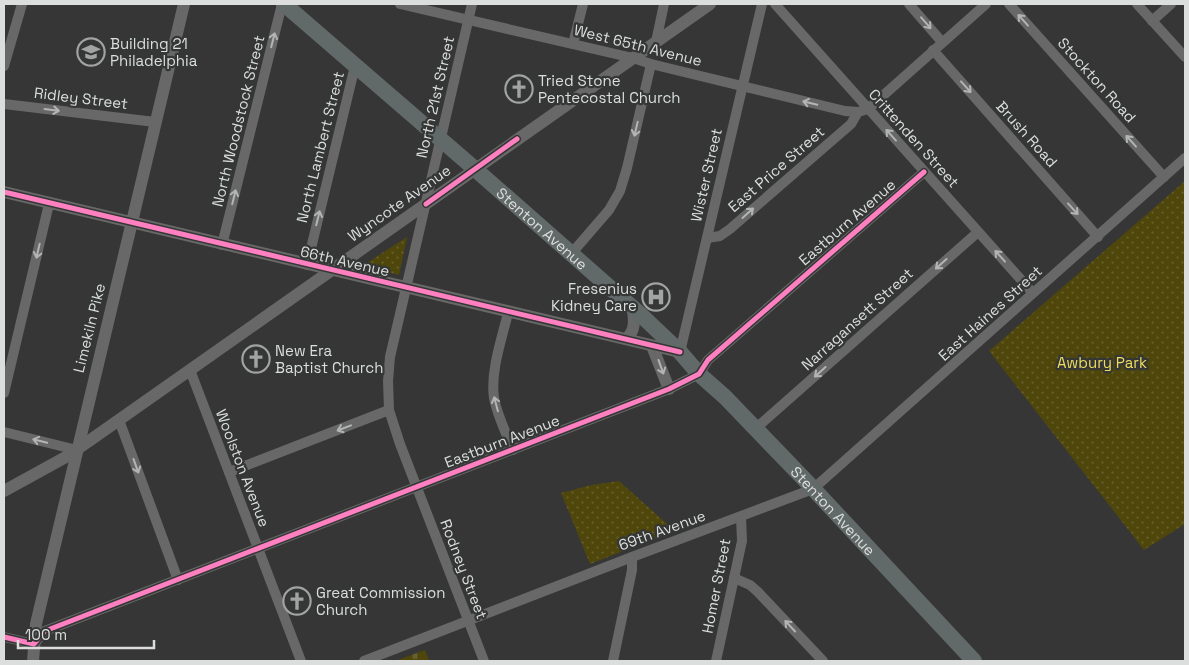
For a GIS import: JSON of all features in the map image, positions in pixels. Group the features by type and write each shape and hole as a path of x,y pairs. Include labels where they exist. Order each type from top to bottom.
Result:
{"main road":[{"name":"Stenton Avenue","path":"283,4 475,169 633,308 680,352 699,374 725,397 813,489 974,661"}],"street":[{"path":"4,66 22,4"},
{"name":"Limekiln Pike","path":"33,661 36,624 184,4"},
{"name":"North Woodstock Street","path":"222,245 283,4"},
{"name":"West 65th Avenue","path":"400,4 634,58 651,64 845,111 863,110"},
{"name":"North 21st Street","path":"416,488 389,410 388,381 390,357 472,4"},
{"path":"573,44 583,4"},
{"path":"656,42 664,4"},
{"name":"Wyncote Avenue","path":"4,491 77,450 710,4"},
{"name":"Wister Street","path":"680,352 762,4"},
{"name":"Crittenden Street","path":"774,4 863,110 924,172 1032,292"},
{"path":"909,4 942,42"},
{"name":"East Price Street","path":"707,238 720,236 730,229 851,124 863,110 986,4"},
{"name":"Stockton Road","path":"1008,4 1164,177"},
{"path":"1152,20 1170,4"},
{"path":"1143,6 1152,20 1185,57"},
{"name":"Brush Road","path":"933,50 1098,237"},
{"path":"571,254 609,210 620,192 651,64"},
{"name":"North Lambert Street","path":"307,265 355,66"},
{"name":"Ridley Street","path":"4,104 155,122"},
{"name":"East Haines Street","path":"813,489 955,364 1032,292 1098,237 1185,158"},
{"name":"Eastburn Avenue","path":"34,644 45,631 669,389 699,374 708,360 924,172"},
{"name":"66th Avenue","path":"4,192 131,224 680,352"},
{"path":"4,393 49,204"},
{"name":"Narragansett Street","path":"755,429 978,232"},
{"path":"626,339 632,334 634,325 633,308"},
{"path":"508,313 493,379 494,398 513,450"},
{"path":"652,346 669,389"},
{"name":"Woolston Avenue","path":"190,370 301,661"},
{"path":"229,472 389,410"},
{"path":"119,420 178,580"},
{"path":"4,432 77,450"},
{"name":"Rodney Street","path":"416,488 484,661"},
{"name":"69th Avenue","path":"468,621 813,489"},
{"name":"Homer Street","path":"716,661 742,541 741,517"},
{"path":"612,661 632,570 632,557"},
{"path":"734,578 750,585 758,592 823,661"},
{"path":"364,661 468,621"},
{"path":"4,637 34,644"}],"green space":[{"name":"Awbury Park","path":"1185,181 1185,524 1144,550 989,351"},
{"path":"407,237 399,275 362,266"},
{"path":"619,481 675,531 590,564 561,493 591,485"},
{"path":"425,650 429,661 395,661"}],"cycle path":[{"path":"426,204 517,139"},
{"path":"4,637 34,644 45,631 669,389 699,374 708,360 924,172"},
{"path":"4,192 680,352"}],"place":[{"name":"Building 21 Philadelphia","path":"91,52"},
{"name":"Tried Stone Pentecostal Church","path":"519,89"},
{"name":"Fresenius Kidney Care","path":"656,297"},
{"name":"New Era Baptist Church","path":"256,359"},
{"name":"Great Commission Church","path":"297,601"}]}
